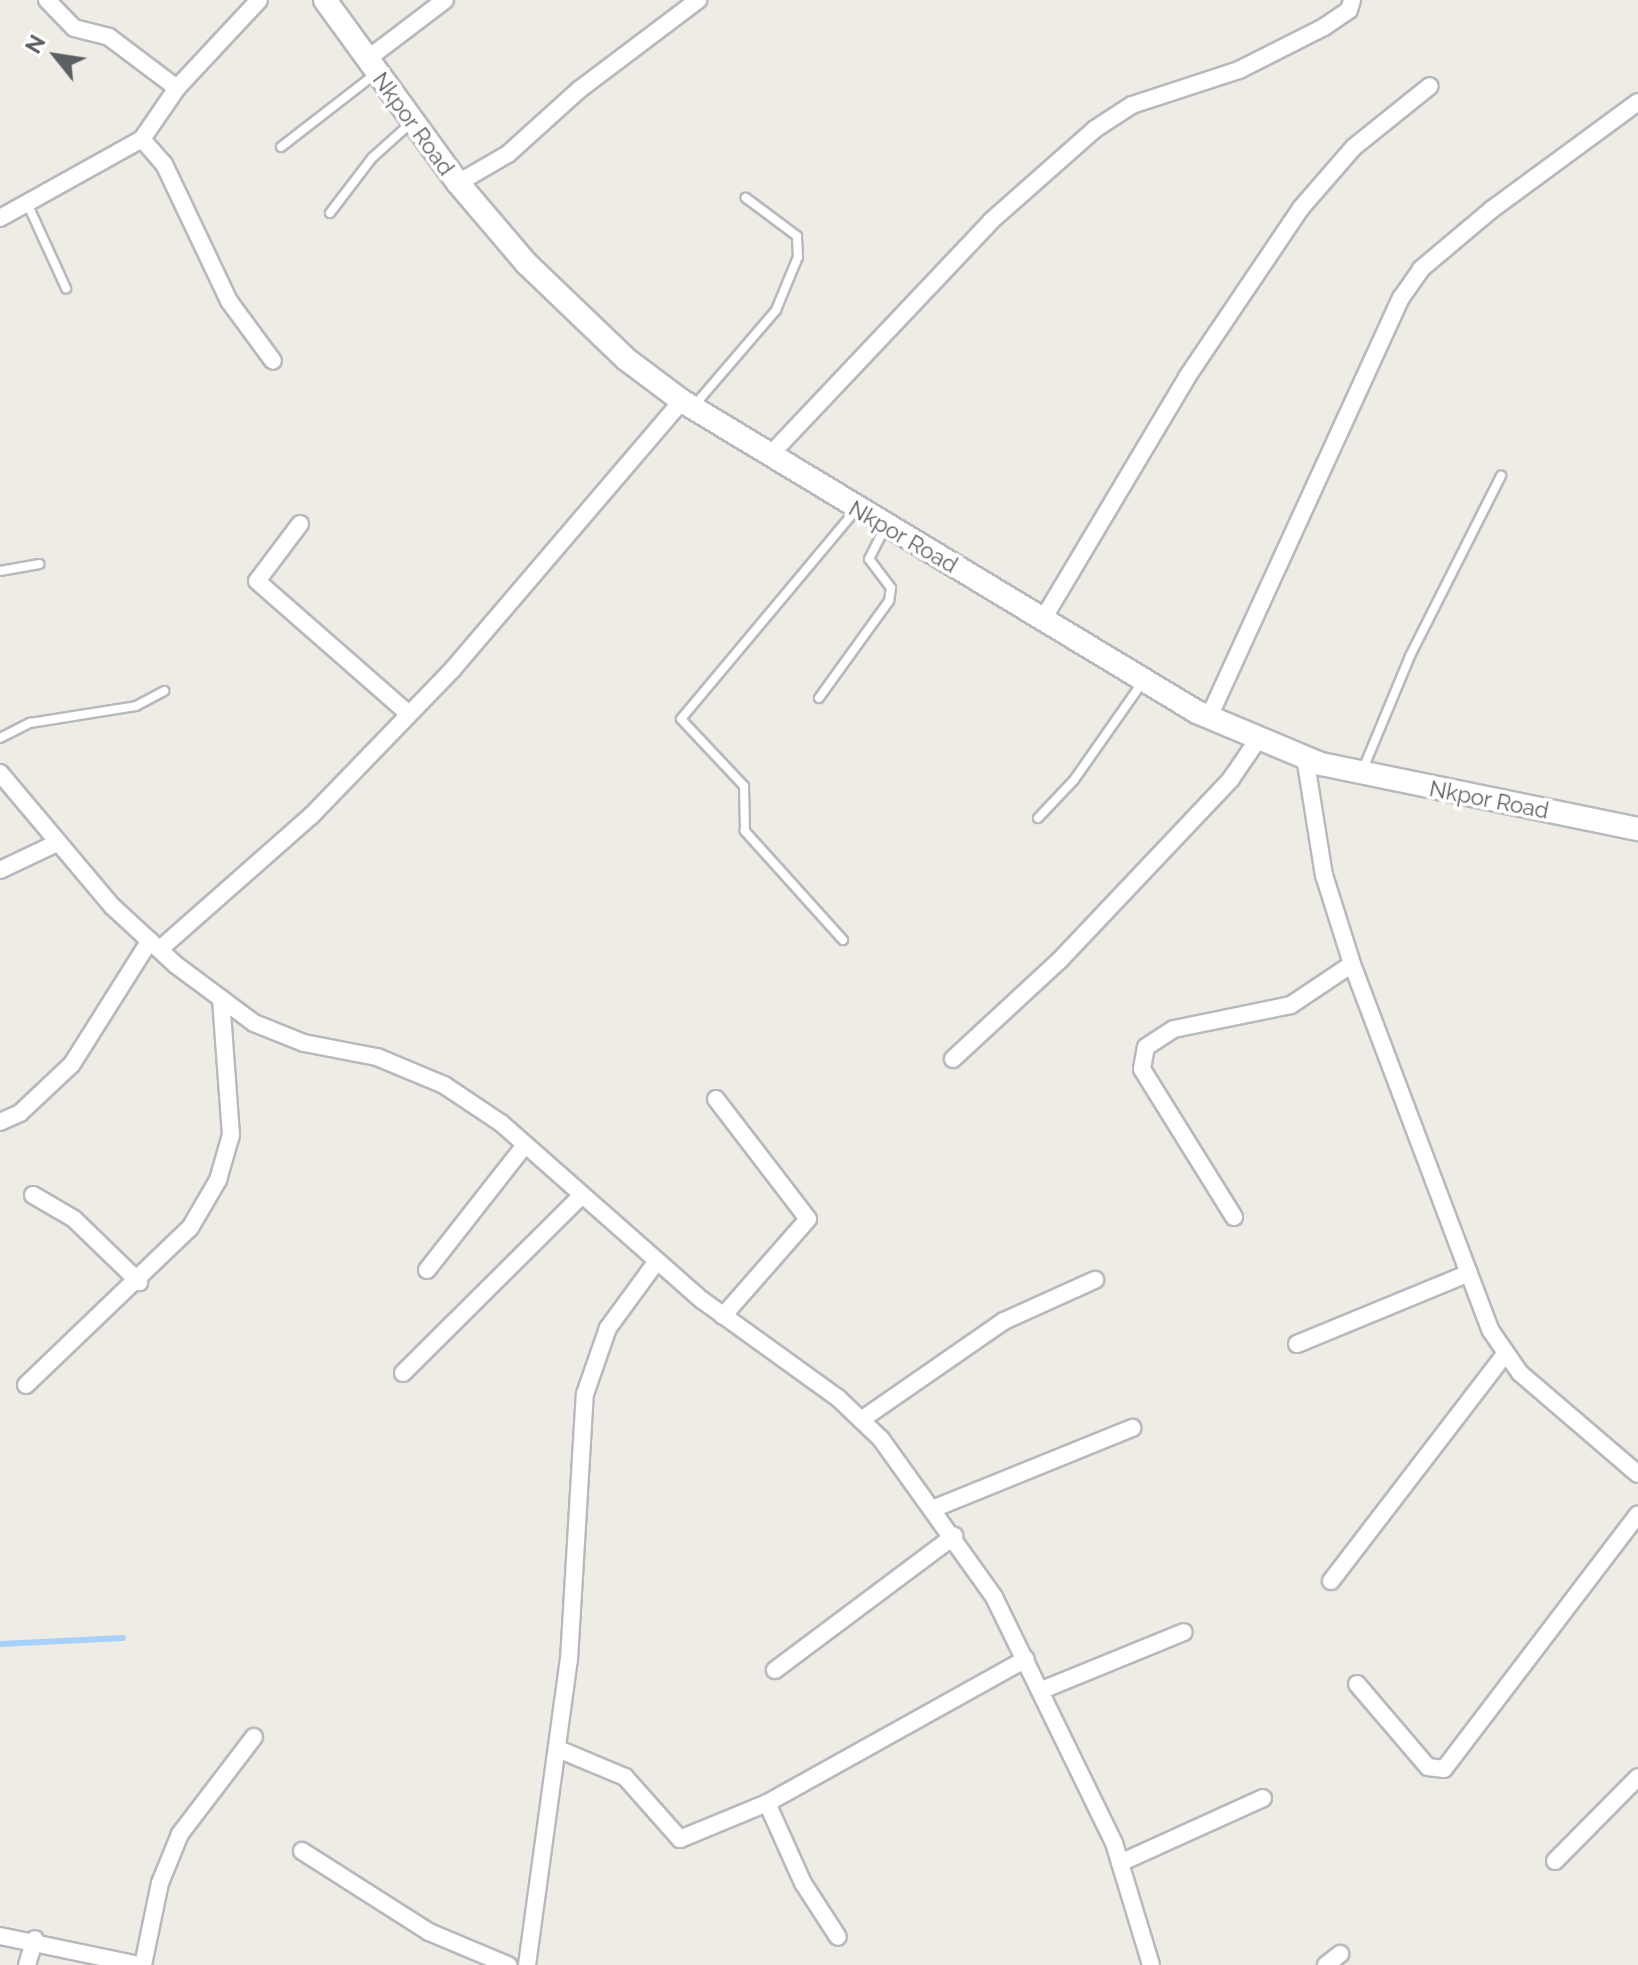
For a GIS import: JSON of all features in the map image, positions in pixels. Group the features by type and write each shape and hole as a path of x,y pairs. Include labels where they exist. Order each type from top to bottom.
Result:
{"street":[{"path":"47,0 65,22 109,37 177,88"},
{"path":"0,218 142,139 177,88 259,0"},
{"name":"Nkpor Road","path":"325,0 458,183 577,315 687,404 856,510 1209,717 1305,757 1361,773 1638,829"},
{"path":"371,66 445,0"},
{"path":"458,183 508,154 580,89 698,0"},
{"path":"771,454 991,221 1095,129 1132,105 1239,70 1324,27 1349,10 1352,0"},
{"path":"1043,619 1179,390 1301,208 1354,147 1430,86"},
{"path":"1209,717 1401,298 1421,269 1491,210 1638,102"},
{"path":"142,139 164,164 229,301 273,361"},
{"path":"0,1122 20,1113 72,1064 155,945 312,815 687,404"},
{"path":"300,524 257,581 408,713"},
{"path":"953,1059 1060,960 1231,779 1259,738"},
{"path":"1305,757 1324,875 1352,964 1491,1331 1520,1373 1638,1474"},
{"path":"0,773 57,843 155,945 254,1023 304,1043 377,1057 444,1085 525,1145 723,1316 861,1420 935,1508 1026,1659 1120,1863 1151,1965"},
{"path":"0,870 57,843"},
{"path":"1234,1217 1142,1069 1146,1047 1174,1029 1291,1005 1352,964"},
{"path":"26,1385 139,1282 190,1228 218,1180 231,1135 221,998"},
{"path":"716,1099 808,1219 723,1316"},
{"path":"427,1270 525,1145"},
{"path":"33,1195 108,1247 139,1282"},
{"path":"403,1373 582,1195"},
{"path":"527,1965 558,1749 585,1394 608,1328 657,1261"},
{"path":"1297,1344 1469,1273"},
{"path":"861,1420 1004,1321 1095,1280"},
{"path":"1331,1581 1506,1353"},
{"path":"935,1508 1132,1428"},
{"path":"1357,1684 1428,1767 1444,1769 1638,1514"},
{"path":"775,1670 954,1536"},
{"path":"1042,1690 1184,1632"},
{"path":"558,1749 625,1777 680,1839 767,1803 1026,1659"},
{"path":"0,1936 35,1939 141,1965 160,1883 180,1834 254,1737"},
{"path":"1555,1861 1638,1777"},
{"path":"1120,1863 1263,1798"},
{"path":"767,1803 803,1883 838,1937"},
{"path":"302,1851 429,1932 508,1965"},
{"path":"27,1965 35,1939"}],"lane":[{"path":"281,147 371,66"},
{"path":"330,213 372,158 412,122"},
{"path":"687,404 776,310 798,257 797,236 746,198"},
{"path":"26,202 66,288"},
{"path":"1361,773 1410,656 1501,476"},
{"path":"843,940 745,831 744,786 681,719 856,510"},
{"path":"819,698 889,601 891,588 869,559 885,527"},
{"path":"0,571 39,564"},
{"path":"1038,818 1074,780 1143,681"},
{"path":"0,738 30,723 136,706 164,691"}],"waterway":[{"path":"0,1644 123,1638"}]}
